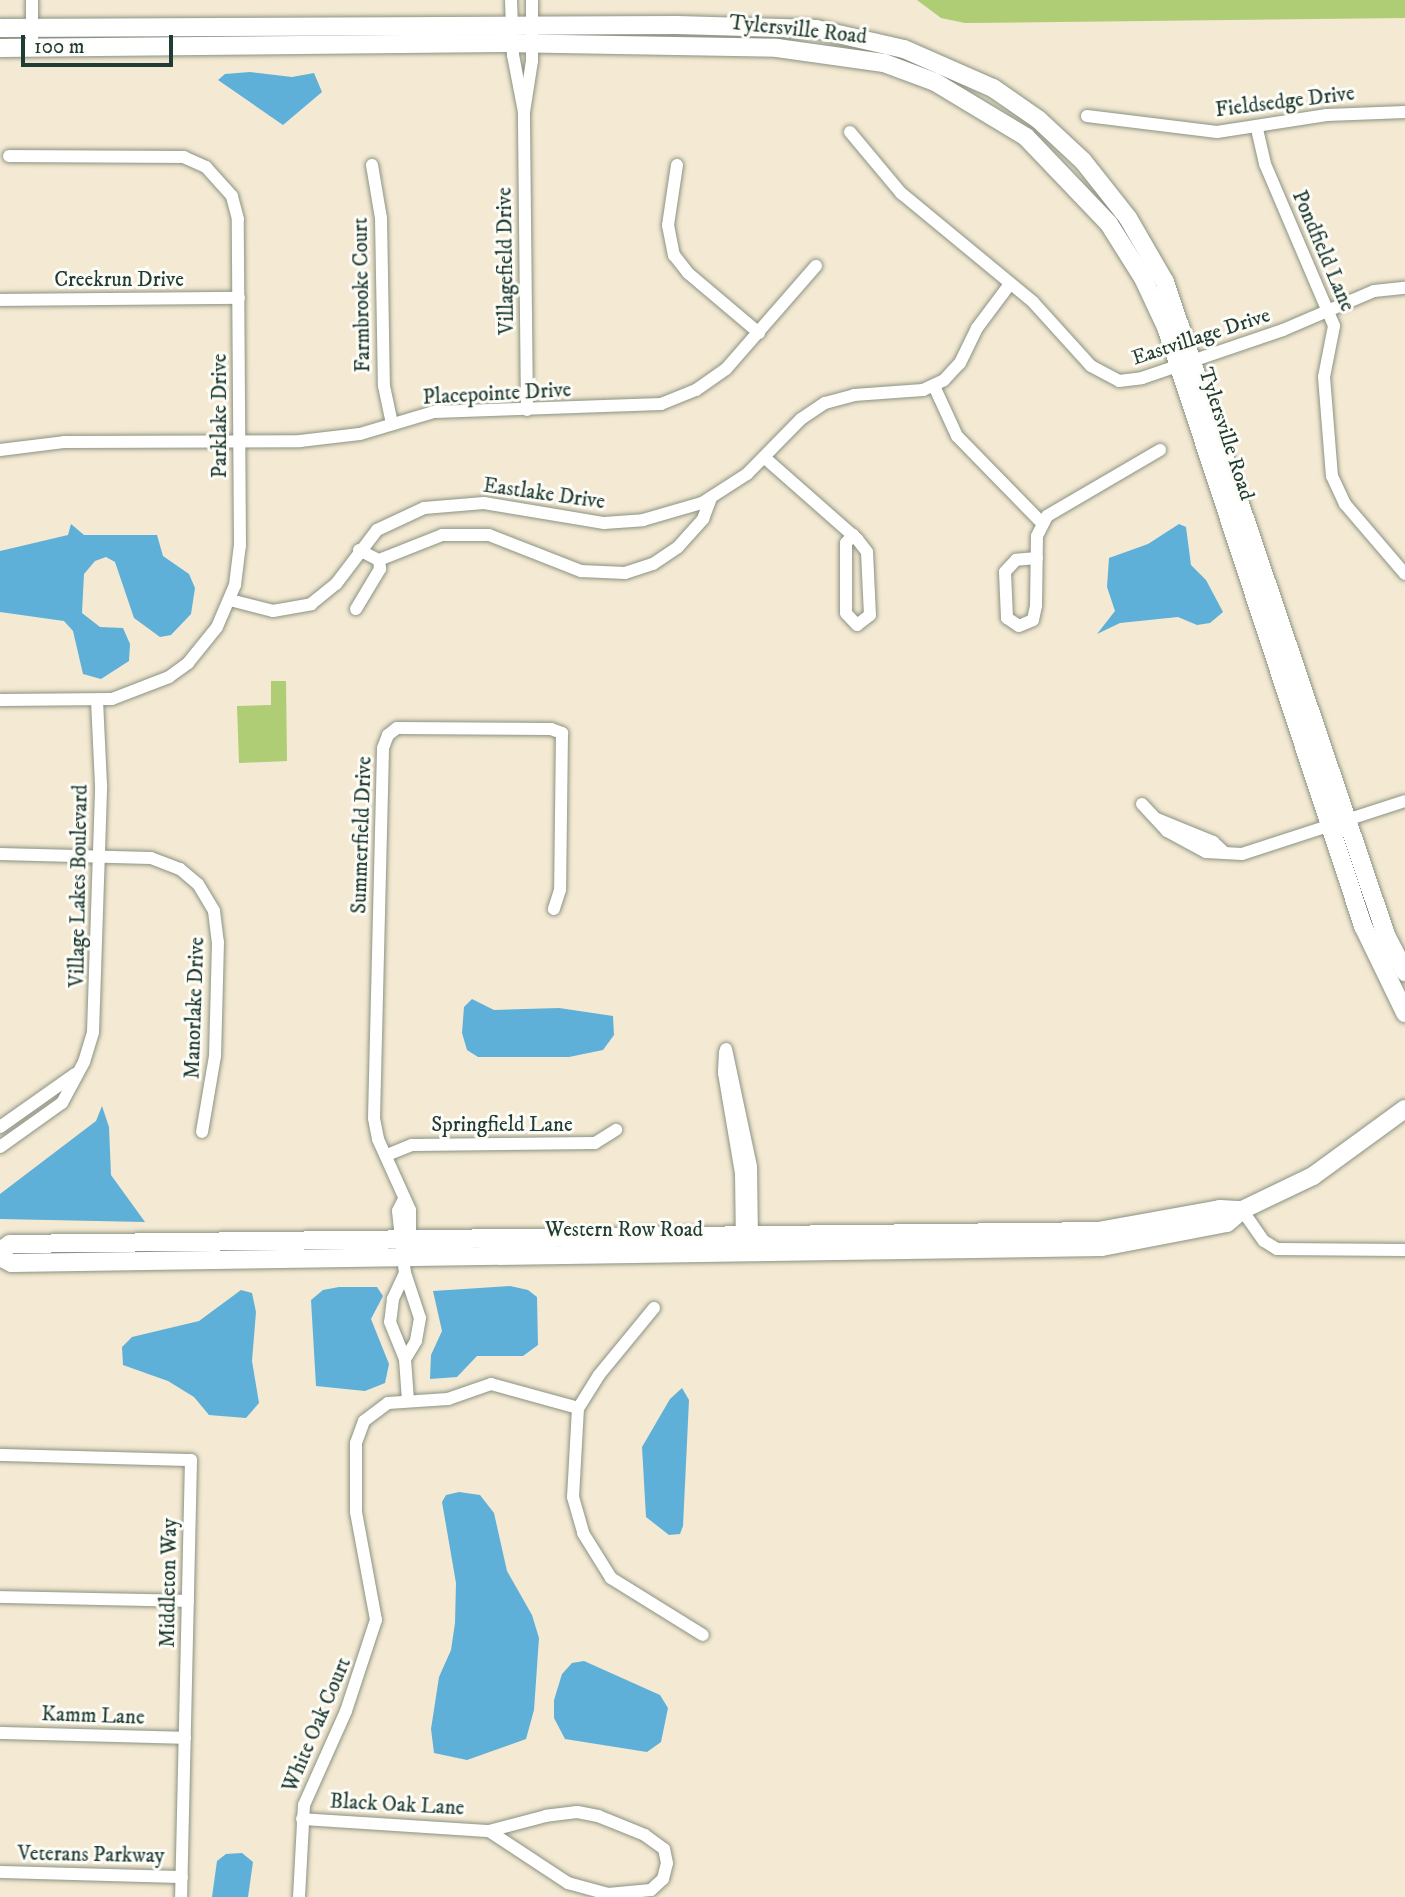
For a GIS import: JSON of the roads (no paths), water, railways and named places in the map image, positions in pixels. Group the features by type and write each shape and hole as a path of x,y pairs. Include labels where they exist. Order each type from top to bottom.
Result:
{"main road":[{"name":"Tylersville Road","path":"0,28 512,35 816,29 904,49 993,88 1039,120 1083,161 1128,218 1165,282 1187,363 1330,826 1376,957 1405,1013"},
{"name":"Tylersville Road","path":"0,48 512,35"},
{"name":"Tylersville Road","path":"1187,363 1350,819 1386,935 1405,972"},
{"name":"Western Row Road","path":"0,1251 10,1244 747,1243 1098,1231 1220,1209 1242,1210 1313,1176 1405,1109"},
{"name":"Western Row Road","path":"0,1257 12,1263 406,1244"}],"street":[{"path":"32,0 32,48"},
{"name":"Villagefield Drive","path":"511,0 512,35 524,113"},
{"name":"Villagefield Drive","path":"527,410 524,113 533,35 532,0"},
{"name":"Fieldsedge Drive","path":"1087,116 1217,132 1257,129 1327,115 1405,112"},
{"name":"Pondfield Lane","path":"1257,129 1265,164 1329,310 1334,333 1324,377 1332,476 1345,504 1405,574"},
{"name":"Eastvillage Drive","path":"850,132 901,193 1033,302 1091,366 1108,378 1130,381 1283,330 1374,291 1405,288"},
{"name":"Parklake Drive","path":"0,700 97,701 148,687 188,663 217,627 230,600 240,547 237,211 228,189 206,167 169,155 9,156"},
{"name":"Farmbrooke Court","path":"372,165 381,218 384,386 392,424"},
{"path":"677,165 668,225 674,255 688,273 759,333"},
{"name":"Placepointe Drive","path":"0,450 64,442 240,442 338,438 433,412 661,404 715,378 759,333 816,266"},
{"path":"1010,284 977,328 960,363 934,386 957,436 1042,523"},
{"name":"Creekrun Drive","path":"0,300 239,298"},
{"name":"Eastlake Drive","path":"230,600 273,611 304,607 330,590 359,550 389,522 446,503 484,503 604,523 665,515 711,498 765,458 801,419 825,403 934,386"},
{"path":"1037,558 1016,560 1005,572 1007,618 1019,626 1033,620 1037,606 1037,558 1042,523 1059,506 1160,450"},
{"path":"765,458 853,536 869,560 870,615 858,625 845,613 846,544 853,536"},
{"path":"359,550 379,559 427,539 465,533 504,539 581,571 625,573 653,564 678,547 703,519 711,498"},
{"path":"356,610 380,569 379,559"},
{"name":"Village Lakes Boulevard","path":"0,1147 62,1103 90,1047 96,1009 99,856 97,701"},
{"name":"Summerfield Drive","path":"405,1273 410,1210 403,1201 374,1118 383,748 388,735 397,728 551,729 562,733 560,890 554,909"},
{"path":"1142,804 1167,831 1206,852 1253,853 1405,801"},
{"name":"Manorlake Drive","path":"0,854 99,856 166,862 192,879 214,911 218,942 215,1056 202,1132"},
{"path":"726,1049 751,1167 747,1243 741,1173 724,1073 726,1049"},
{"name":"Village Lakes Boulevard","path":"0,1128 45,1099 80,1069"},
{"name":"Springfield Lane","path":"387,1155 412,1145 595,1143 617,1130"},
{"path":"1242,1210 1264,1241 1277,1250 1405,1250"},
{"path":"405,1273 420,1318 416,1341 405,1359"},
{"path":"405,1273 393,1299 390,1322 405,1359 408,1401"},
{"path":"654,1308 599,1375 578,1408 573,1497 593,1554 623,1588 703,1636"},
{"name":"White Oak Court","path":"299,1897 302,1819 311,1784 369,1652 376,1620 356,1512 358,1435 374,1410 408,1401 448,1399 499,1384 578,1408"},
{"name":"Middleton Way","path":"0,1455 191,1460 181,1897"},
{"path":"0,1597 188,1601"},
{"name":"Kamm Lane","path":"0,1733 185,1738"},
{"name":"Black Oak Lane","path":"302,1819 489,1831 546,1816 577,1812 598,1816 645,1835 664,1849 667,1863 663,1879 650,1889 608,1894 568,1882 489,1831"},
{"name":"Veterans Parkway","path":"0,1872 182,1877"}],"water":[{"path":"250,72 292,77 314,73 322,92 283,125 218,80 225,74"},
{"path":"71,524 84,535 157,535 163,556 189,574 195,588 191,614 171,635 160,637 134,618 115,562 106,557 95,561 84,574 82,613 100,627 123,628 130,644 129,661 101,679 83,674 73,631 64,621 0,612 0,551 68,535"},
{"path":"1179,524 1186,527 1191,565 1206,580 1223,612 1210,623 1197,625 1178,617 1120,623 1097,634 1115,611 1107,587 1109,558 1148,544"},
{"path":"472,999 494,1010 559,1008 613,1016 614,1035 603,1050 569,1057 478,1057 467,1050 462,1033 464,1007"},
{"path":"102,1106 109,1127 111,1175 145,1222 0,1219 0,1194 96,1121"},
{"path":"510,1286 528,1290 537,1297 538,1345 523,1356 477,1356 457,1377 430,1379 431,1355 442,1331 433,1291"},
{"path":"339,1287 377,1287 383,1296 371,1319 389,1364 385,1383 365,1391 316,1386 311,1300 323,1290"},
{"path":"241,1290 252,1293 256,1312 252,1361 259,1403 246,1418 209,1415 194,1397 168,1381 123,1365 122,1347 132,1337 199,1321"},
{"path":"682,1388 689,1400 683,1526 680,1534 669,1535 646,1517 642,1447 670,1399"},
{"path":"459,1492 480,1495 494,1513 507,1571 532,1615 539,1638 534,1710 526,1739 467,1760 434,1753 431,1729 439,1677 451,1650 455,1623 456,1583 442,1502 446,1495"},
{"path":"584,1661 660,1695 668,1708 661,1742 647,1752 565,1739 554,1718 554,1700 562,1674 572,1663"},
{"path":"242,1853 253,1862 248,1897 212,1897 217,1861 226,1854"}]}
